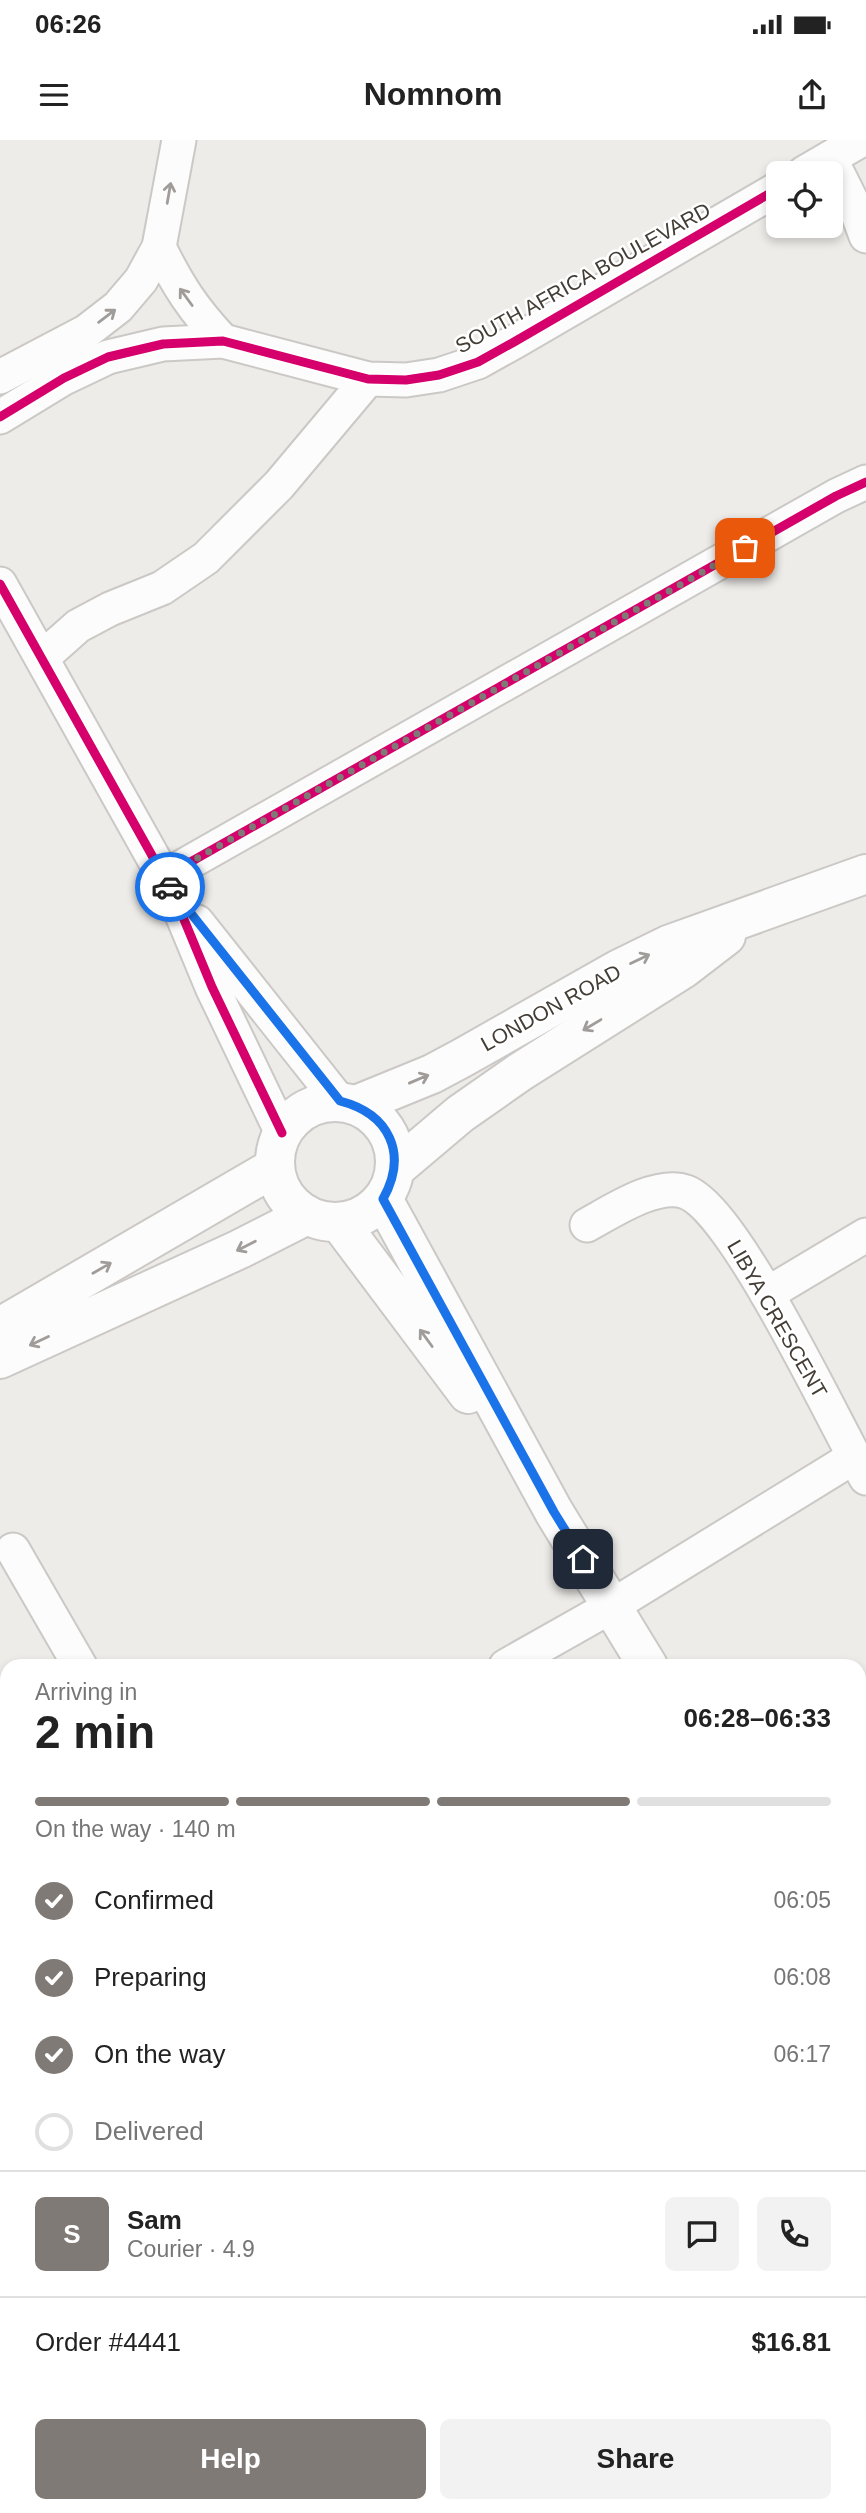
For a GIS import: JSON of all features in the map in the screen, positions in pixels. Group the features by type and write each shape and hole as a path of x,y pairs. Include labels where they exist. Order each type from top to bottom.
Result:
{"street":[{"path":"0,377 87,331 118,307 141,280 159,247 179,140"},
{"path":"825,161 861,140"},
{"name":"SOUTH AFRICA BOULEVARD","path":"0,417 64,378 108,358 163,344 223,341 368,379 406,380 439,375 478,362 766,196"},
{"path":"843,196 857,212 866,236"},
{"path":"159,247 177,284 203,320 223,341"},
{"path":"42,658 78,625 162,588 206,558 279,485 368,379"},
{"path":"169,885 836,496 866,482"},
{"path":"0,584 169,885 278,1150 280,1186 291,1203 323,1219 554,1512"},
{"name":"LONDON ROAD","path":"348,1103 432,1074 619,969 668,946 866,874"},
{"path":"0,1359 240,1250 323,1219 356,1219 371,1211 389,1184 394,1149 387,1131 374,1116 348,1103 169,885"},
{"name":"LONDON ROAD","path":"389,1184 460,1114 581,1032 684,969 750,918"},
{"path":"0,1326 278,1150 292,1120 306,1109 322,1103 348,1103"},
{"path":"389,1184 554,1512 644,1659"},
{"name":"LIBYA CRESCENT","path":"587,1225 637,1198 660,1191 684,1191 703,1203 725,1229 767,1294 860,1467"},
{"path":"767,1294 866,1235"},
{"path":"518,1659 860,1467"},
{"path":"13,1550 76,1659"}],"cycle path":[{"path":"0,417 64,378 108,357 163,344 223,341 368,379 406,380 439,375 478,362 766,196"},
{"path":"164,877 836,496 866,482"},
{"path":"0,584 173,893 212,987 282,1133"}],"way so far":[{"path":"170,887 164,877 745,548"}],"route":[{"path":"170,887 288,1039 340,1101 356,1105 374,1116 387,1131 394,1149 395,1169 391,1185 383,1199 554,1512 583,1559"}]}
